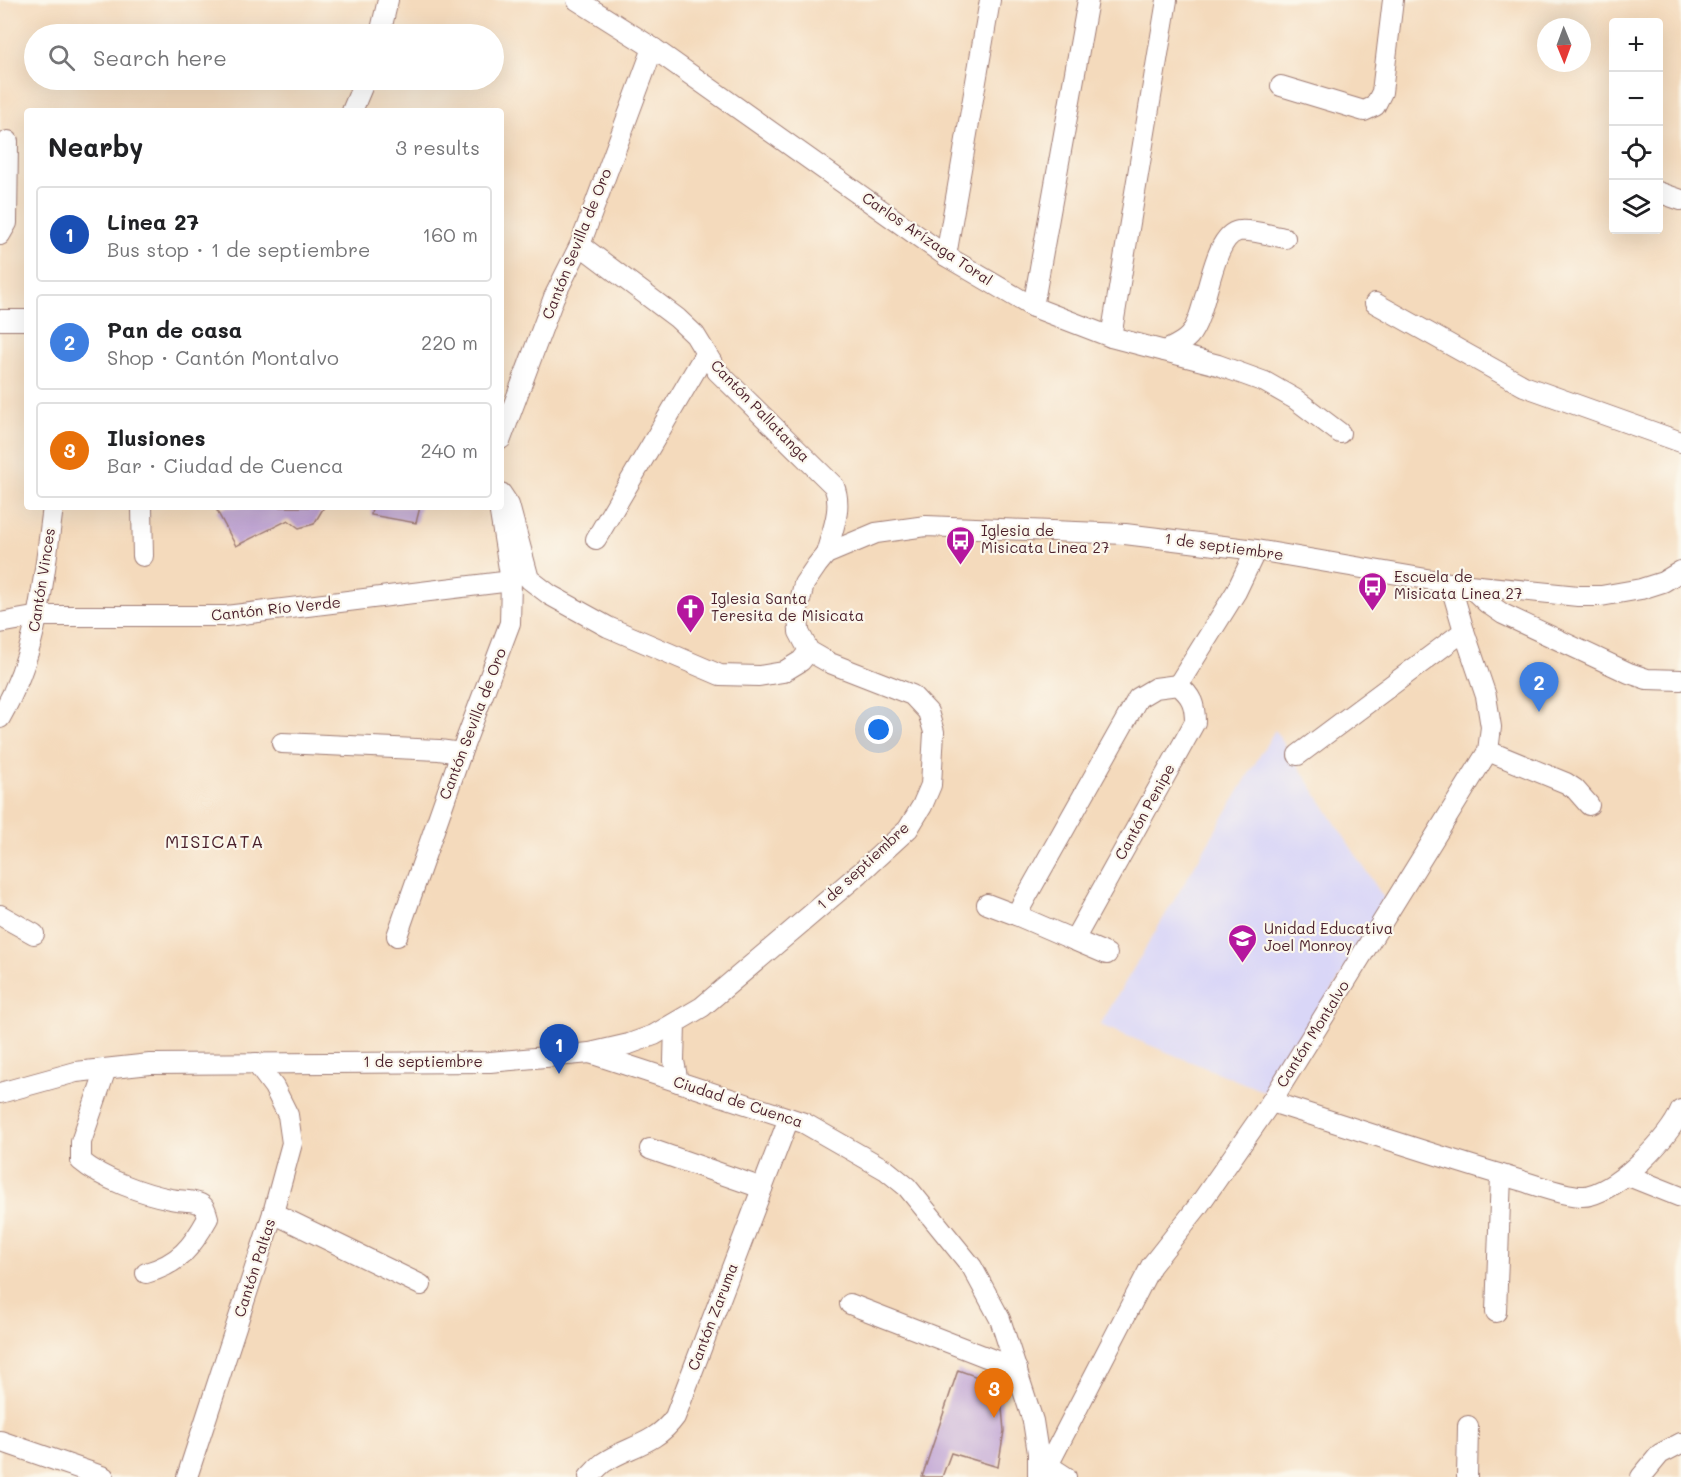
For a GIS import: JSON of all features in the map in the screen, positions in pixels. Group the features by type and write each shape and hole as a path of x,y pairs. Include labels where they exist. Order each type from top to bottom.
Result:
{"street":[{"path":"382,24 388,0"},
{"path":"946,256 990,0"},
{"path":"1033,308 1088,0"},
{"path":"1111,338 1167,0"},
{"path":"1281,86 1364,111 1375,105 1382,92 1393,0"},
{"name":"Carlos Arízaga Toral","path":"586,2 946,256 1033,308 1111,338 1218,365 1266,382 1295,399 1340,433"},
{"name":"Cantón Sevilla de Oro","path":"504,431 554,297 580,245 654,48"},
{"path":"353,108 361,90"},
{"path":"0,235 7,224 8,141"},
{"path":"1663,193 1681,200"},
{"path":"1166,351 1188,337 1197,323 1218,255 1226,237 1239,231 1285,238"},
{"name":"Cantón Pallatanga","path":"580,245 695,335 717,371 834,486 839,498 826,554"},
{"path":"1375,303 1524,386 1681,442"},
{"path":"0,320 24,320"},
{"path":"596,539 705,354"},
{"path":"504,498 509,505 530,579 550,595 608,627 720,675 759,676 783,672 801,661 809,651 799,632 798,609 804,584 826,554"},
{"name":"Cantón Vinces","path":"0,718 15,691 25,665 39,616 54,510"},
{"path":"142,510 142,556"},
{"name":"Cantón Sevilla de Oro","path":"397,936 461,753 510,623 511,581 499,510"},
{"name":"1 de septiembre","path":"826,554 876,533 926,526 1125,534 1256,550 1459,583 1551,594 1601,596 1641,589 1663,582 1681,571"},
{"path":"1016,915 1138,698 1155,688 1178,685 1236,592 1256,550"},
{"name":"Cantón Río Verde","path":"0,623 39,616 226,616 511,581"},
{"path":"1459,583 1503,614 1629,673 1647,678 1681,680"},
{"name":"Cantón Montalvo","path":"1043,1473 1150,1266 1199,1205 1271,1102 1488,751 1491,727 1486,696 1464,631 1459,583"},
{"path":"1298,756 1464,631"},
{"name":"1 de septiembre","path":"0,1093 76,1072 150,1064 490,1062 590,1053 630,1044 675,1024 702,1007 860,873 908,829 931,785 934,732 928,712 912,695 830,663 809,651"},
{"name":"Cantón Penipe","path":"1074,940 1195,722 1195,707 1189,694 1178,685"},
{"path":"282,743 461,753"},
{"path":"1488,751 1566,783 1575,789 1589,805"},
{"path":"987,904 1107,954"},
{"path":"0,915 34,934"},
{"path":"675,1024 674,1061 678,1082"},
{"name":"Ciudad de Cuenca","path":"590,1053 804,1123 886,1170 908,1187 972,1267 1000,1319 1033,1421 1043,1473"},
{"name":"Cantón Paltas","path":"187,1477 273,1213 292,1143 288,1115 274,1087 256,1063"},
{"path":"106,1069 81,1142 81,1161 93,1171 142,1190 169,1199 200,1203 206,1209 208,1218 183,1255 166,1266 146,1273"},
{"path":"1271,1102 1565,1193 1588,1196 1609,1187 1626,1175 1675,1125 1681,1110"},
{"name":"Cantón Zaruma","path":"589,1477 602,1464 666,1429 675,1417 789,1118"},
{"path":"650,1149 762,1188"},
{"path":"1496,1312 1501,1174"},
{"path":"1626,1175 1681,1197"},
{"path":"273,1213 421,1285"},
{"path":"850,1304 1017,1369"},
{"path":"1467,1477 1468,1426"},
{"path":"0,1441 104,1477"},
{"path":"1641,1477 1660,1454 1681,1443"},
{"path":"1043,1473 1066,1477"}],"shaded area":[{"name":"Unidad Educativa Joel Monroy","path":"1275,730 1387,903 1268,1093 1100,1025"}],"building":[{"path":"322,510 314,524 299,528 288,520 236,546 217,511"},
{"path":"372,510 419,510 416,523 371,515"},
{"path":"958,1370 1000,1385 1004,1431 998,1467 951,1453 942,1477 922,1477"}],"place":[{"name":"Iglesia de Misicata Linea 27","path":"960,566"},
{"name":"Escuela de Misicata Linea 27","path":"1373,612"},
{"name":"Iglesia Santa Teresita de Misicata","path":"690,634"},
{"name":"Pan de casa","path":"1539,712"},
{"name":"Unidad Educativa Joel Monroy","path":"1243,964"},
{"name":"Linea 27","path":"559,1074"},
{"name":"Ilusiones","path":"994,1418"}],"district":[{"name":"MISICATA","path":"215,842"}]}
